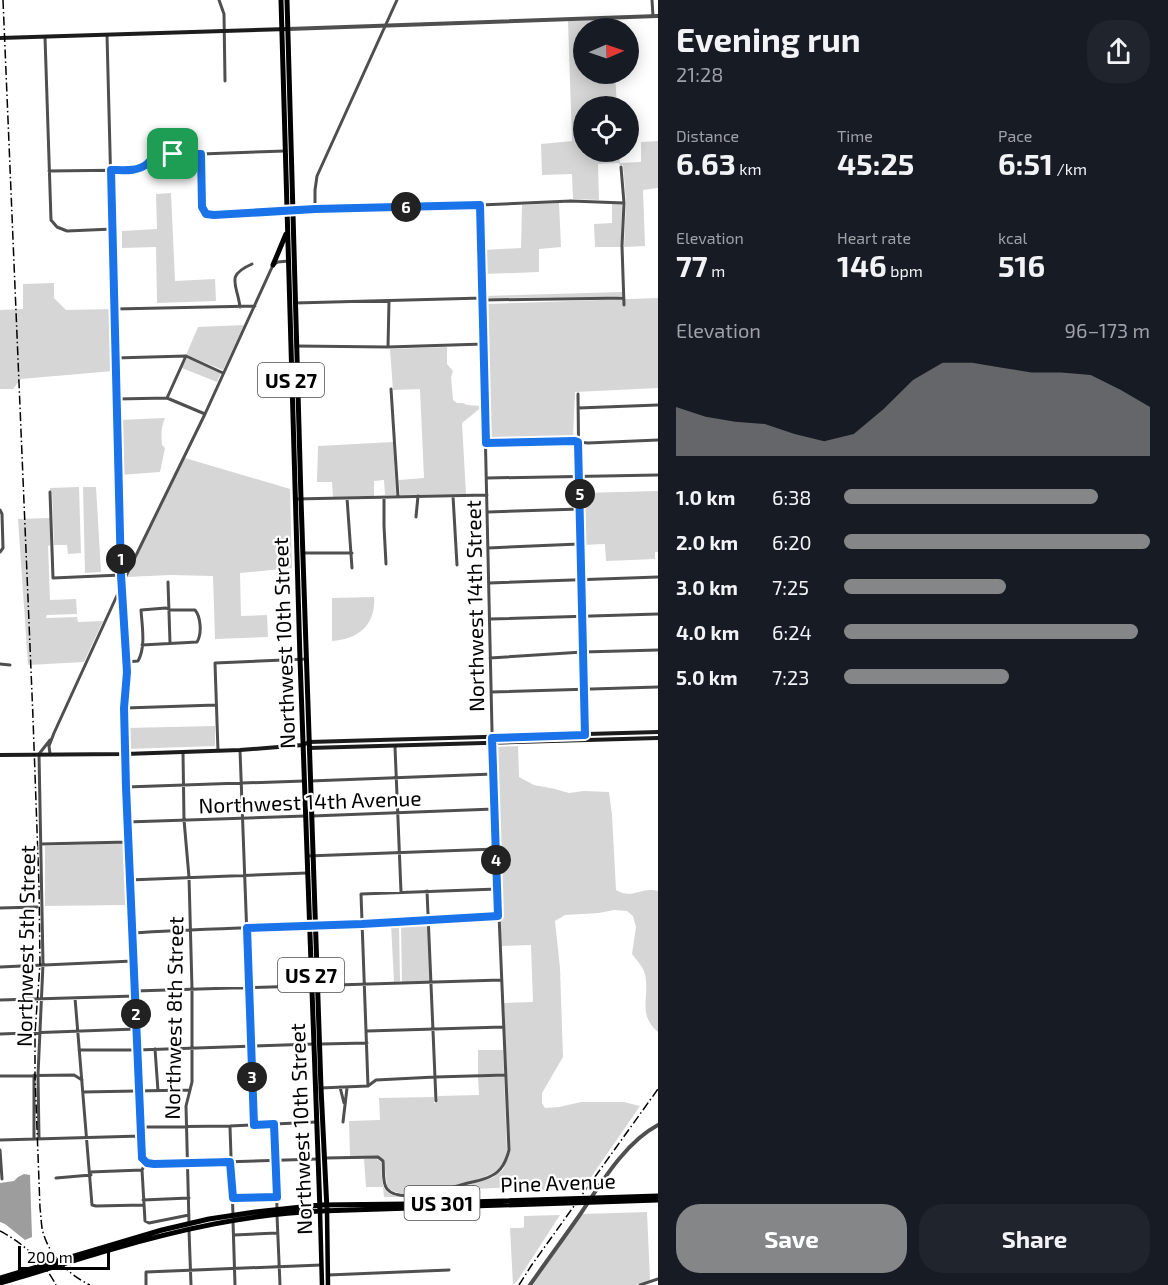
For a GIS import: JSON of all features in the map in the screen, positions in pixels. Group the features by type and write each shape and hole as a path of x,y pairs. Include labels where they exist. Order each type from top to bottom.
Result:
{"highway":[{"name":"Northwest 10th Street","path":"281,0 285,30 287,87 293,346 292,412 303,553 300,570"},
{"name":"Northwest 10th Street","path":"285,30 287,0"},
{"name":"Northwest 10th Street","path":"290,210 287,232 292,303"},
{"path":"273,265 287,232"},
{"name":"Northwest 10th Street","path":"293,346 299,421 298,499 317,1044 320,1208"},
{"path":"292,412 299,421"},
{"name":"Northwest 10th Street","path":"319,1122 326,1158 327,1208"},
{"name":"Pine Avenue","path":"0,1280 189,1226 277,1211 658,1198"}],"main road":[{"path":"0,38 285,30"},
{"path":"307,746 395,747 658,732"},
{"path":"0,755 125,754 307,746 658,738"},
{"name":"Northwest 10th Street","path":"320,1208 322,1285"},
{"path":"327,1208 328,1285"}],"street":[{"path":"219,0 224,14 225,81"},
{"path":"315,209 317,176 397,0"},
{"path":"285,30 655,16 652,0"},
{"path":"107,35 121,588 126,662 124,708 127,822 142,1158 154,1164 318,1159"},
{"path":"45,37 51,220 57,227 67,231 113,229"},
{"path":"49,171 134,170 147,164 159,154 288,150"},
{"path":"201,154 202,207 206,214 214,215 315,209 571,201 624,203"},
{"path":"621,167 624,203 622,246 624,305"},
{"name":"Northwest 14th Street","path":"326,1158 378,1157 383,1161 385,1187 388,1190 396,1194 418,1195 492,1176 501,1169 509,1150 494,809 480,205"},
{"path":"50,754 49,746 54,733 273,265 288,261"},
{"path":"240,307 235,282 236,275 239,270 252,264"},
{"path":"292,303 624,298"},
{"path":"388,300 388,347"},
{"path":"115,309 255,306"},
{"path":"293,346 388,347 484,344"},
{"path":"115,358 186,356 224,373"},
{"path":"167,398 186,356"},
{"path":"391,389 398,497"},
{"path":"578,394 580,580 585,735"},
{"path":"117,399 167,398 205,414"},
{"path":"578,408 658,405"},
{"path":"486,443 658,440"},
{"path":"487,478 658,476"},
{"path":"51,492 53,578 121,575 125,578"},
{"path":"298,499 487,495"},
{"path":"416,517 417,496"},
{"path":"453,496 457,565"},
{"path":"384,497 386,564"},
{"path":"347,498 352,568"},
{"path":"488,512 580,509"},
{"path":"0,511 3,548 1,552"},
{"path":"488,548 580,544"},
{"path":"303,553 352,553"},
{"path":"489,583 658,577"},
{"path":"168,582 170,643"},
{"path":"126,662 140,659 141,610 166,608 168,610 195,610 199,615 200,638 197,642 142,645"},
{"path":"489,619 658,614"},
{"path":"490,657 658,651"},
{"path":"218,751 215,663 303,659"},
{"path":"0,664 10,665"},
{"path":"491,692 658,687"},
{"path":"124,708 216,705"},
{"path":"39,754 54,733"},
{"path":"395,747 401,892"},
{"path":"240,750 254,1125"},
{"name":"Northwest 8th Street","path":"183,752 192,988 192,1082 186,1106 191,1285"},
{"name":"Northwest 5th Street","path":"36,1139 36,1075 43,964 39,754"},
{"path":"126,787 493,774"},
{"name":"Northwest 14th Avenue","path":"127,822 494,809"},
{"path":"41,844 128,842"},
{"path":"310,855 496,849"},
{"path":"129,880 311,873"},
{"path":"368,1086 361,894 497,889"},
{"path":"428,891 436,1101"},
{"path":"0,908 37,907"},
{"path":"132,933 498,916"},
{"path":"0,967 133,961"},
{"path":"135,990 501,980"},
{"path":"0,1000 135,996"},
{"path":"75,998 92,1205 143,1205"},
{"path":"367,1031 503,1027"},
{"path":"0,1034 136,1029"},
{"path":"79,1050 367,1043"},
{"path":"155,1049 158,1091"},
{"path":"0,1076 74,1075 82,1080"},
{"path":"318,1088 368,1086 376,1080 506,1075"},
{"path":"343,1122 347,1087"},
{"path":"340,1088 345,1104"},
{"path":"83,1092 189,1090"},
{"path":"141,1127 319,1122"},
{"path":"274,1124 280,1285"},
{"path":"530,1285 595,1191 631,1144 646,1131 658,1125"},
{"path":"230,1126 235,1285"},
{"path":"0,1140 141,1136"},
{"path":"0,1150 2,1179"},
{"path":"145,1161 142,1170 145,1221 189,1215"},
{"path":"56,1178 142,1170"},
{"path":"233,1198 277,1197"},
{"path":"143,1200 189,1198"},
{"path":"234,1234 278,1233"},
{"path":"146,1285 146,1272 322,1265"},
{"path":"328,1275 449,1270"},
{"path":"640,1285 658,1279"}],"shaded area":[{"path":"568,21 573,21 573,84 616,84 616,96 573,96 573,162 641,162 641,142 658,141 658,188 643,190 645,246 624,247 626,202 623,165 619,163 598,164 599,200 573,199 572,174 542,175 541,144 572,141"},
{"path":"171,193 175,281 215,279 216,301 157,303 156,247 122,248 122,231 157,229 156,194"},
{"path":"559,203 561,247 539,249 539,272 484,274 483,250 521,248 522,205"},
{"path":"612,204 622,204 621,247 595,247 594,224 612,223"},
{"path":"54,283 54,298 66,310 113,309 113,371 21,379 13,389 0,389 0,310 23,309 23,284"},
{"path":"622,292 622,296 616,297 484,298 484,296"},
{"path":"658,298 658,388 575,392 573,437 491,439 487,304"},
{"path":"244,325 223,370 186,355 198,327"},
{"path":"447,347 447,364 453,371 451,377 453,400 467,405 483,406 462,423 466,494 400,495 399,480 424,478 420,389 393,390 390,349"},
{"path":"187,358 221,373 217,382 182,368"},
{"path":"165,418 161,434 162,445 165,448 160,472 120,475 119,420"},
{"path":"393,442 396,495 385,495 384,480 374,481 374,496 333,497 332,482 317,482 318,446"},
{"path":"185,458 290,489 292,568 240,573 241,616 267,615 268,637 215,639 213,576 127,577"},
{"path":"79,487 81,553 68,554 67,545 54,545 50,488"},
{"path":"83,487 96,487 101,572 85,573"},
{"path":"658,491 658,552 655,552 655,559 606,561 605,544 582,545 582,493"},
{"path":"50,518 50,545 48,546 50,600 76,599 77,614 47,615 46,618 77,617 78,622 103,621 84,662 28,665 18,519"},
{"path":"374,597 372,615 364,629 342,640 332,641 332,598"},
{"path":"215,726 215,746 127,749 126,728"},
{"path":"518,746 519,777 534,785 569,793 609,792 616,890 627,894 647,890 658,891 658,1032 648,1019 646,1012 644,971 632,954 636,927 633,916 627,911 614,910 565,915 555,921 560,968 563,1057 542,1093 542,1103 545,1108 581,1102 624,1102 640,1106 585,1186 544,1190 490,1188 424,1196 492,1178 503,1170 510,1151 504,1003 533,1002 531,945 501,946 494,747"},
{"path":"123,843 125,846 127,905 45,906 45,846"},
{"path":"429,921 432,982 402,983 401,922"},
{"path":"391,924 399,924 400,981 394,982"},
{"path":"478,1050 503,1050 504,1074 478,1074"},
{"path":"478,1077 504,1077 507,1150 500,1168 493,1173 452,1186 421,1192 399,1193 387,1186 384,1161 379,1156 350,1156 349,1121 380,1120 379,1098 434,1097 434,1103 437,1103 438,1096 479,1095"},
{"path":"364,1159 377,1159 381,1162 382,1182 386,1192 399,1196 417,1197 384,1197 383,1187 366,1187"},
{"path":"24,1174 30,1175 32,1237 25,1240 0,1222 0,1183 14,1181"},
{"path":"647,1212 650,1280 636,1285 532,1285 582,1214"},
{"path":"560,1215 513,1285 510,1228 524,1227 524,1216"}],"railway":[{"path":"3,0 39,886 40,964 35,1033 35,1075 40,1208 42,1228 53,1254 66,1269 90,1285"},
{"path":"519,1285 658,1089"},
{"path":"0,1231 17,1241 32,1254 56,1285"}],"route":[{"path":"159,154 173,154 201,154 202,207 206,214 480,205 486,443 578,442 585,735 492,738 498,916 247,928 254,1125 274,1124 277,1197 233,1198 230,1162 154,1164 147,1163 142,1158 126,787 124,708 127,672 121,575 111,170 134,170 147,164 159,154"}]}
